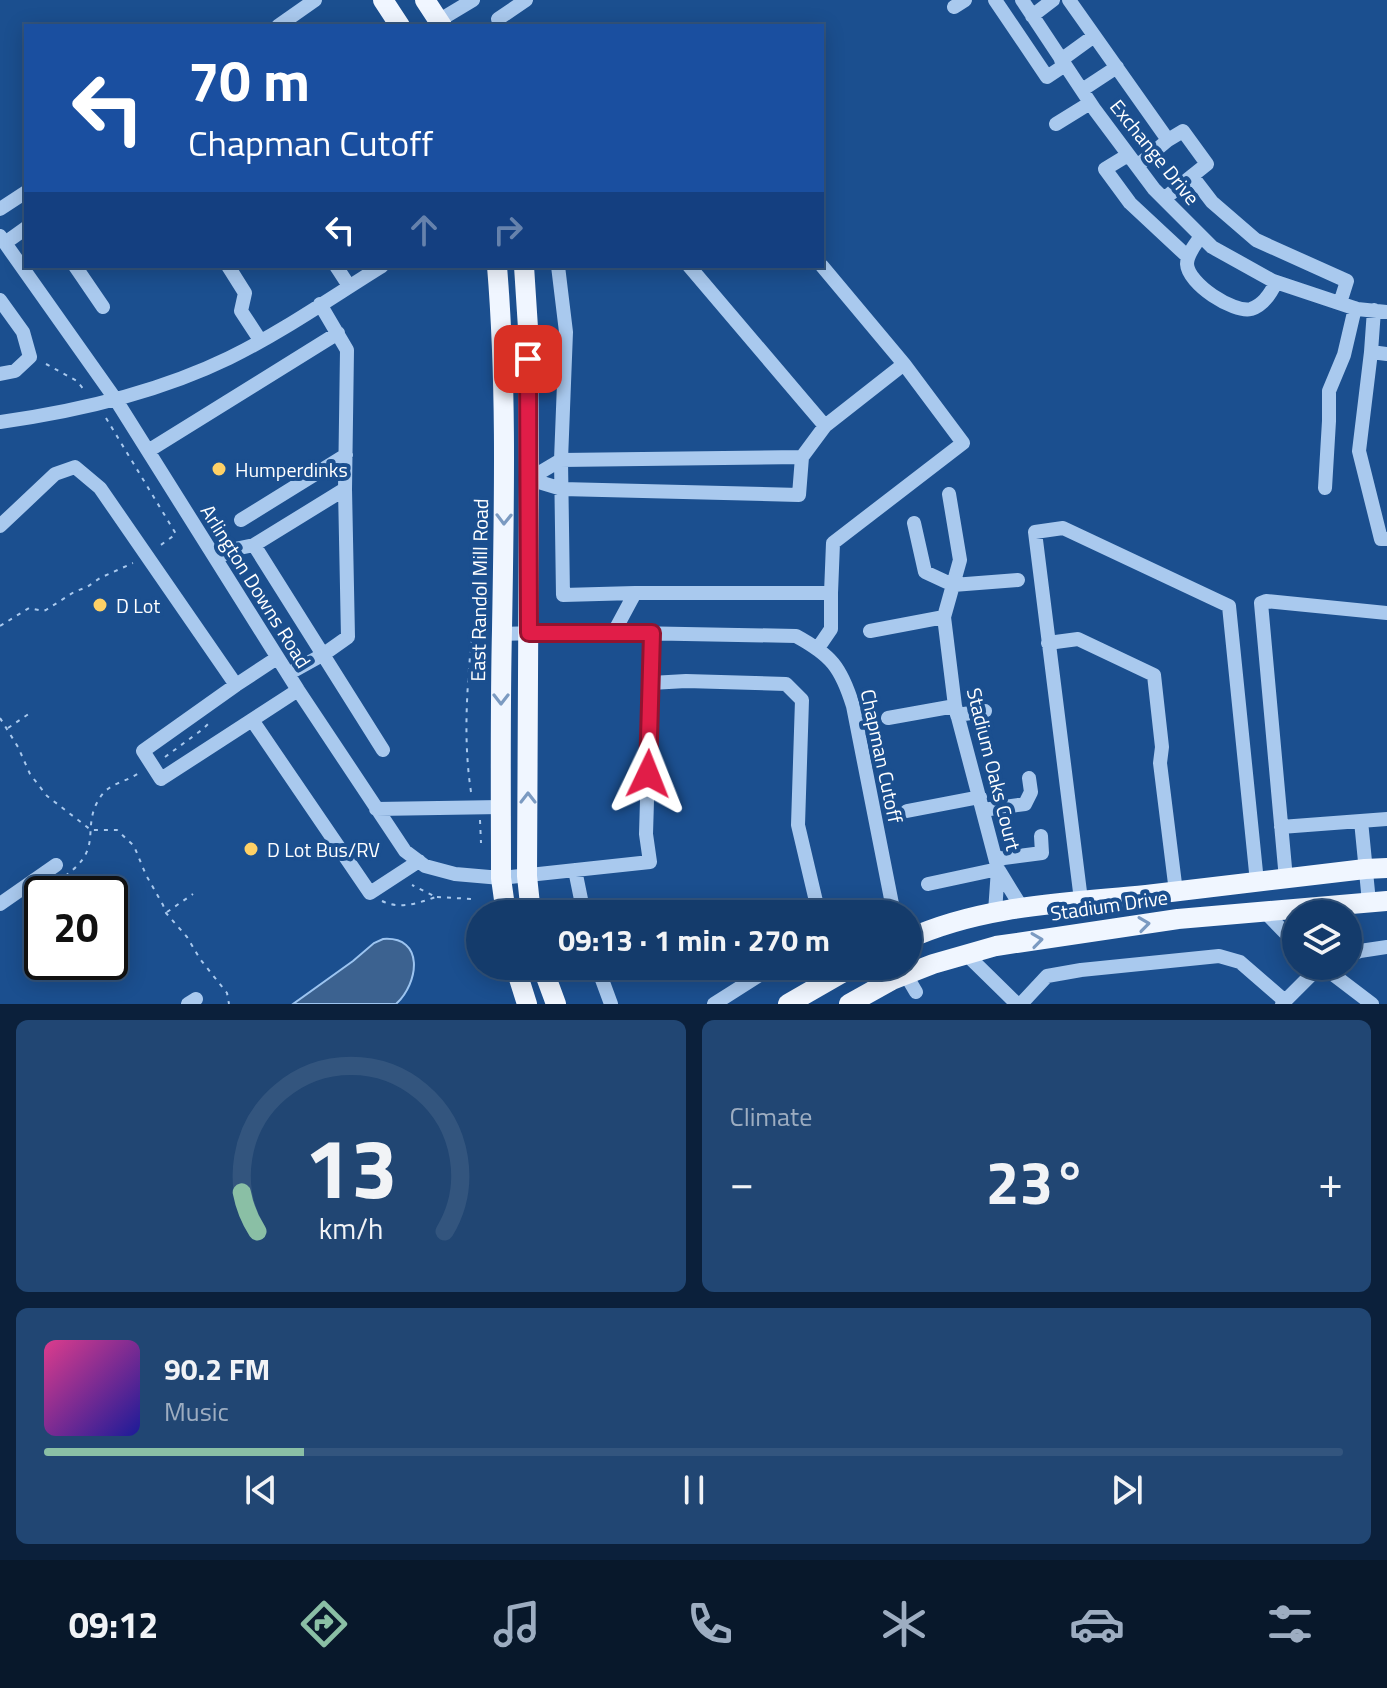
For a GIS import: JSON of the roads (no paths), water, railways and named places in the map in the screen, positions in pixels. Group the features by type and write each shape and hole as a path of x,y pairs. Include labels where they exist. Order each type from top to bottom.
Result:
{"main road":[{"path":"383,0 399,24"},
{"path":"425,0 440,23"},
{"name":"East Randol Mill Road","path":"497,268 502,326 505,478 501,807 504,900"},
{"path":"524,268 528,328 527,876 530,900"},
{"name":"Stadium Drive","path":"922,933 982,913 1387,868"},
{"path":"1176,892 1178,919"},
{"name":"Stadium Drive","path":"922,970 933,964 996,946 1178,919 1378,901"},
{"path":"519,980 527,1004"},
{"path":"547,980 556,1004"},
{"path":"788,1004 830,980"},
{"name":"Stadium Drive","path":"860,1001 892,980"}],"street":[{"path":"281,24 315,0"},
{"path":"496,24 526,0"},
{"path":"995,0 1047,77 1094,36"},
{"path":"1032,16 1053,0"},
{"path":"1069,0 1168,140"},
{"path":"440,23 468,1"},
{"path":"1005,14 1023,1"},
{"name":"Exchange Drive","path":"1023,1 1132,160 1167,202 1212,247 1276,282 1355,308 1380,311"},
{"path":"1026,46 1044,34"},
{"path":"1056,124 1117,67"},
{"path":"1150,223 1192,176 1207,164 1183,131 1132,160 1105,169 1130,203 1150,223 1188,257"},
{"path":"1192,176 1212,202 1256,240 1347,281 1340,303"},
{"path":"0,209 24,193"},
{"path":"2,239 24,229"},
{"path":"1201,236 1188,257 1189,273 1213,296 1243,310 1254,308 1271,293 1276,282"},
{"name":"Arlington Downs Road","path":"2,239 116,400 277,658 376,809 405,851 425,866 455,874 501,878 650,862 646,834 651,683"},
{"path":"1251,269 1265,245"},
{"path":"76,268 103,307"},
{"path":"229,268 245,293 241,311 260,340"},
{"path":"337,268 349,286"},
{"path":"0,422 97,405 202,370 229,358 379,268"},
{"path":"558,268 566,332 561,460 563,595 831,593"},
{"path":"691,268 825,426"},
{"path":"502,634 614,632 796,636 818,648 831,629 833,543 963,443 904,364 824,268"},
{"path":"0,300 23,332 30,357 15,371 0,374"},
{"path":"288,674 348,637 345,489 347,350 320,304"},
{"path":"1325,488 1329,391 1344,355 1355,308"},
{"path":"1380,311 1364,395 1359,451 1381,539 1387,539"},
{"path":"148,451 338,333"},
{"path":"1371,352 1387,354"},
{"path":"505,478 529,479 562,489 799,495 802,457 825,426 904,364"},
{"path":"241,520 346,455"},
{"path":"529,479 561,460 802,457"},
{"path":"0,526 55,474 75,467 100,488 236,685"},
{"path":"216,559 230,550 254,545 345,489"},
{"name":"Stadium Oaks Court","path":"949,494 960,560 944,617 956,710 997,864 1022,908"},
{"path":"914,523 925,572 953,585 1018,580"},
{"path":"1081,900 1035,532 1063,528 1229,606 1257,882"},
{"path":"254,545 383,750"},
{"path":"614,632 635,593"},
{"path":"1286,879 1261,603 1281,602 1387,613"},
{"path":"870,631 944,617"},
{"path":"652,633 651,683 786,684 802,700 798,825 816,900"},
{"path":"1048,643 1078,639 1154,675 1162,747 1160,763 1176,892"},
{"name":"Chapman Cutoff","path":"818,648 845,679 853,706 891,900"},
{"path":"277,658 143,751 161,779 298,690"},
{"path":"888,718 956,710 985,711"},
{"path":"252,720 370,893 419,861"},
{"path":"907,811 981,804 1025,804 1031,792 1029,778"},
{"path":"376,809 501,807"},
{"path":"1281,827 1387,819"},
{"path":"1361,821 1365,869 1378,901"},
{"path":"928,884 1042,853 1041,836"},
{"name":"Stadium Oaks Court","path":"995,912 997,864"},
{"path":"0,904 56,865"},
{"path":"575,870 581,900"},
{"path":"1265,912 1282,930"},
{"path":"1362,951 1387,947"},
{"path":"966,954 1019,1004 1047,976 1219,956 1240,962 1283,1002 1306,980"},
{"path":"602,980 611,1004"},
{"path":"714,1004 752,980"},
{"path":"1340,980 1372,1004"}],"water":[{"path":"383,939 397,940 406,945 414,962 410,985 396,1004 293,1004 374,943"}],"place":[{"name":"Humperdinks","path":"219,469"},
{"name":"D Lot","path":"100,605"},
{"name":"D Lot Bus/RV","path":"251,849"}]}
